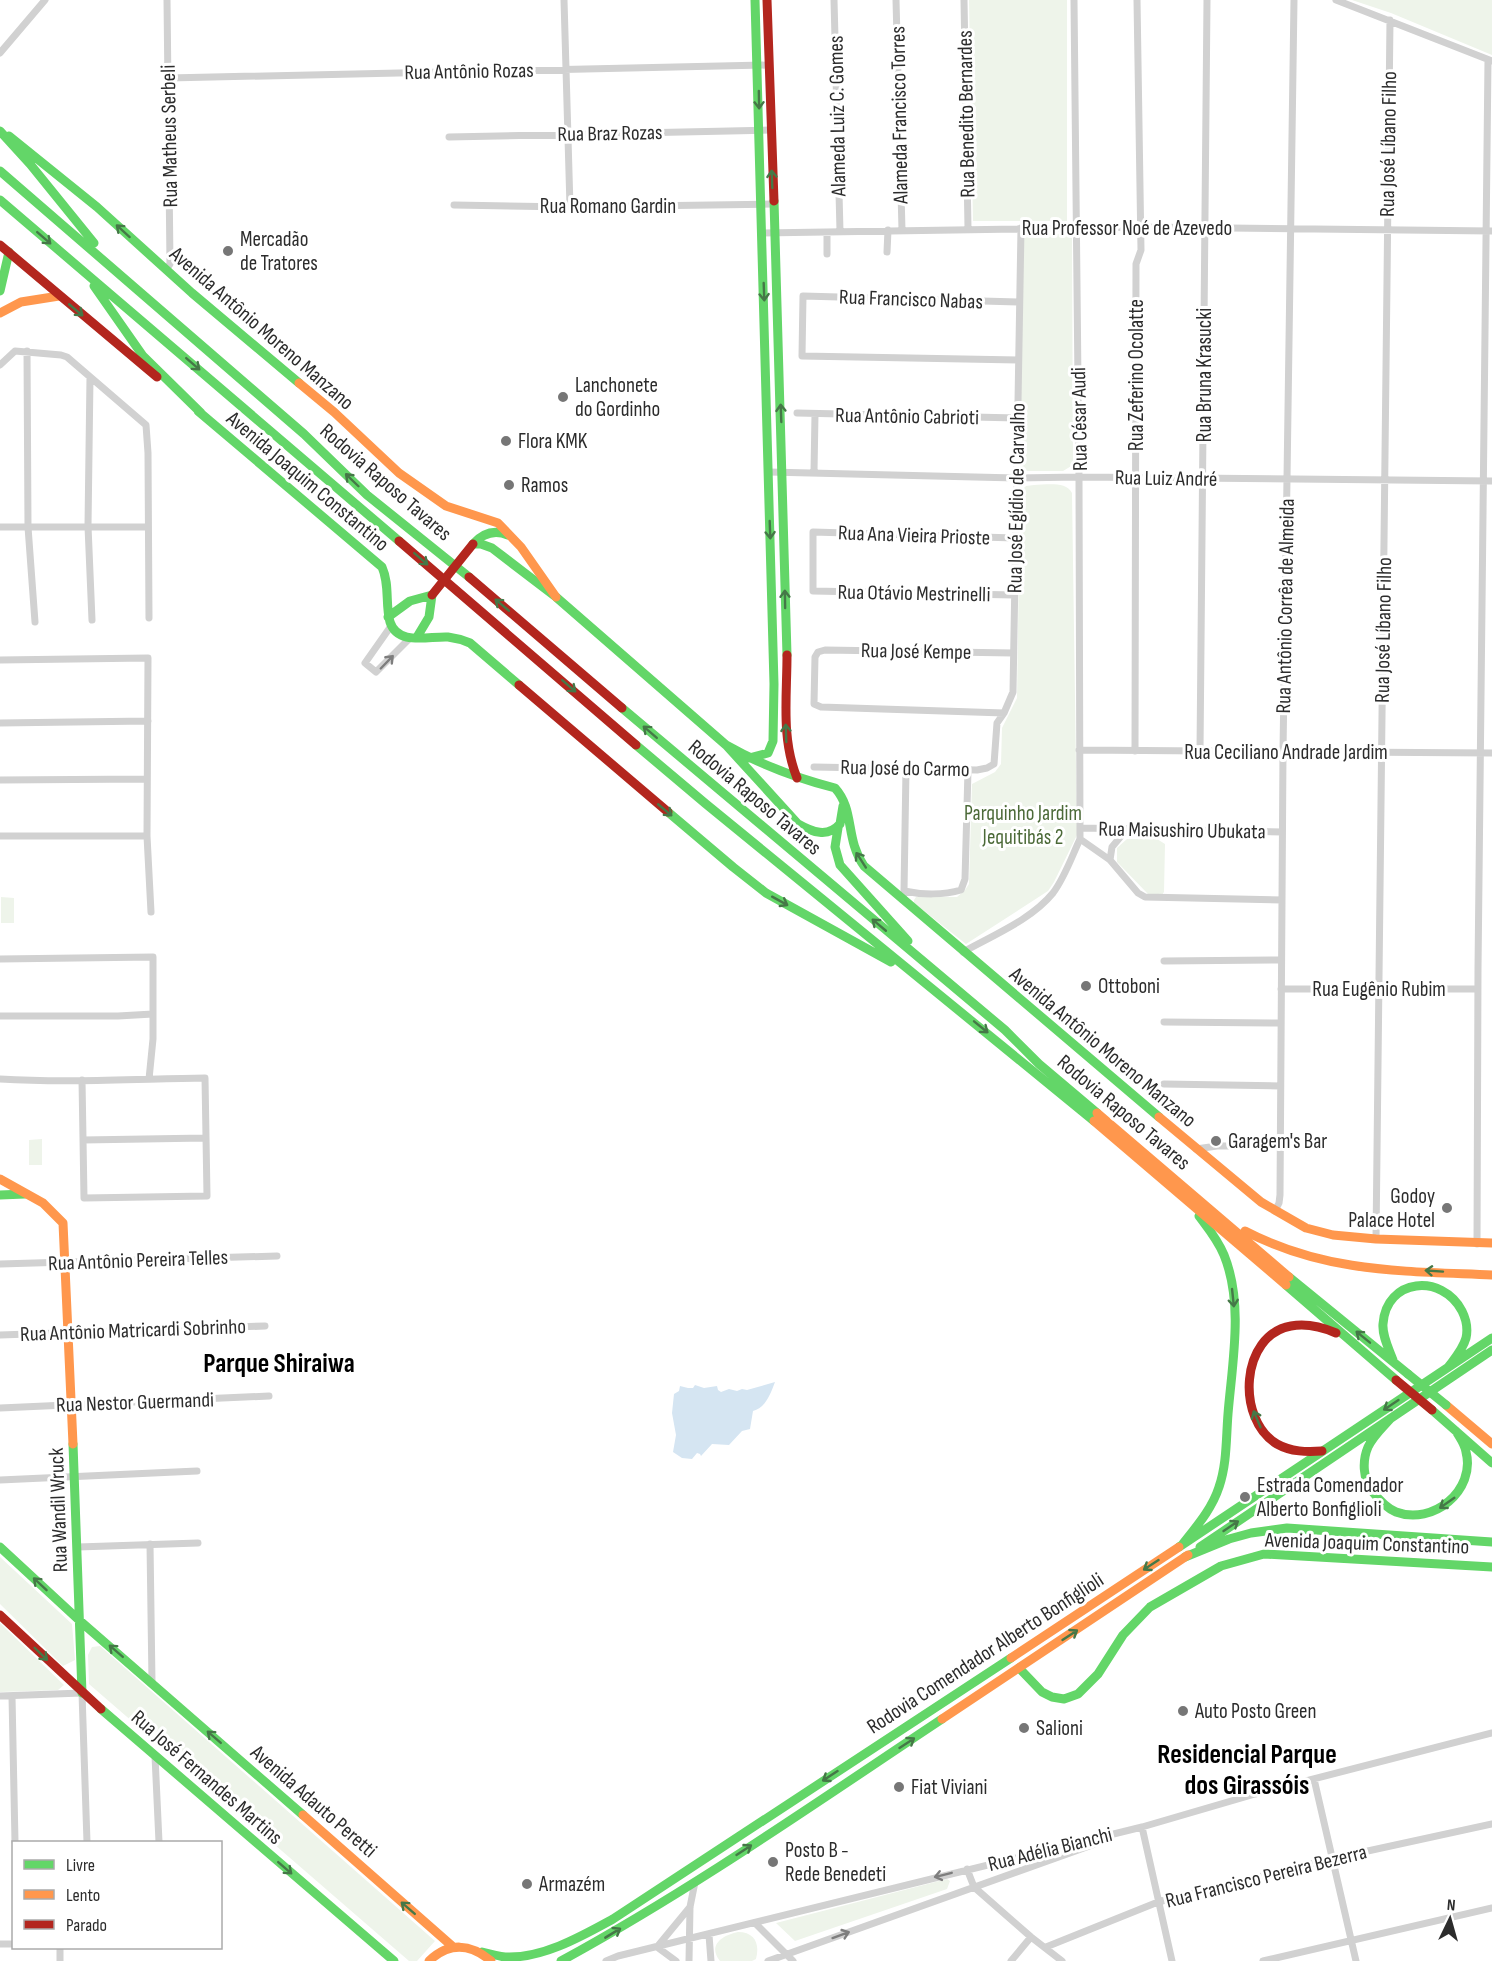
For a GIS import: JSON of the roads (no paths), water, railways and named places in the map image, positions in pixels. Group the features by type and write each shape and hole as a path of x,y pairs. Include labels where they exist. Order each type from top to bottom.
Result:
{"main road":[{"path":"749,759 768,753 773,741 774,684 756,0"},
{"path":"767,0 787,658 786,737 789,760 797,778"},
{"path":"0,130 90,239 170,317"},
{"name":"Avenida Antônio Moreno Manzano","path":"0,130 97,207 263,354 334,412 399,473 446,506 498,523 521,547 556,597"},
{"name":"Rodovia Raposo Tavares","path":"0,171 304,434 367,495 438,551 710,784 1005,1030 1048,1071 1286,1275 1492,1444"},
{"name":"Rodovia Raposo Tavares","path":"0,200 706,804 1181,1194 1492,1463"},
{"name":"Avenida Joaquim Constantino","path":"0,245 382,567 387,579 390,622"},
{"path":"0,291 9,252"},
{"path":"85,272 143,356 201,413"},
{"path":"0,313 28,299 59,296"},
{"path":"414,638 429,617 432,595 473,544 480,537 494,532 504,532 510,537"},
{"name":"Avenida Antônio Moreno Manzano","path":"473,544 492,548 556,597 726,745 798,824 818,833 838,828"},
{"path":"432,595 427,594 410,601 390,622 399,634 414,638 458,638 470,643 766,893 874,952 935,990"},
{"name":"Avenida Antônio Moreno Manzano","path":"726,745 749,759 797,778 830,785 840,792 848,813 851,840 864,866 904,895 963,952 1196,1149 1275,1211 1306,1228 1333,1235 1376,1239 1492,1243"},
{"path":"842,797 843,818 838,828 835,847 840,865 940,976"},
{"name":"Rua Wandil Wruck","path":"0,1179 58,1214 63,1223 78,1547 82,1693"},
{"path":"0,1195 26,1194"},
{"path":"1181,1194 1207,1227 1221,1251 1228,1266 1234,1304 1224,1467 1219,1488 1210,1508 1182,1545"},
{"path":"1216,1213 1253,1236 1301,1257 1344,1266 1492,1275"},
{"path":"1393,1361 1383,1329 1385,1313 1392,1300 1401,1291 1414,1285 1429,1284 1450,1294 1459,1303 1466,1324 1467,1335 1461,1349 1449,1366"},
{"path":"1322,1451 1301,1452 1288,1449 1271,1440 1262,1431 1255,1419 1250,1391 1254,1363 1267,1339 1279,1330 1290,1326 1320,1326 1349,1340"},
{"name":"Rodovia Comendador Alberto Bonfiglioli","path":"452,1946 465,1946 482,1952 511,1957 529,1955 582,1936 625,1912 1492,1338"},
{"name":"Rodovia Comendador Alberto Bonfiglioli","path":"561,1961 609,1936 695,1882 1019,1668 1492,1350"},
{"path":"1446,1405 1492,1433"},
{"path":"1391,1418 1368,1447 1365,1476 1375,1497 1388,1509 1405,1516 1425,1514 1440,1508 1454,1498 1462,1488 1468,1464 1467,1452 1456,1431"},
{"path":"1185,1557 1229,1539 1287,1528 1492,1542"},
{"name":"Avenida Adauto Peretti","path":"0,1547 80,1621 452,1946"},
{"name":"Avenida Joaquim Constantino","path":"1019,1668 1035,1686 1052,1697 1064,1699 1078,1694 1098,1674 1123,1635 1150,1607 1221,1566 1264,1554 1492,1567"},
{"name":"Rua José Fernandes Martins","path":"0,1615 82,1693 394,1961"},
{"path":"429,1961 440,1951 452,1946"},
{"path":"482,1952 491,1961"}],"street":[{"path":"0,53 45,0"},
{"name":"Rua Matheus Serbeli","path":"166,270 170,264 167,0"},
{"path":"564,0 570,207"},
{"name":"Alameda Luiz C. Gomes","path":"834,0 840,231"},
{"name":"Alameda Francisco Torres","path":"896,0 902,230"},
{"name":"Rua Benedito Bernardes","path":"964,0 968,228"},
{"name":"Rua César Audi","path":"1074,0 1080,839"},
{"name":"Rua Zeferino Ocolatte","path":"1135,750 1136,264 1141,250 1137,0"},
{"name":"Rua Bruna Krasucki","path":"1200,751 1207,0"},
{"name":"Rua Antônio Corrêa de Almeida","path":"1275,1211 1280,1195 1282,832 1294,0"},
{"path":"1336,0 1490,61 1480,753 1477,1244"},
{"name":"Rua José Líbano Filho","path":"1376,1239 1390,20"},
{"name":"Rua Antônio Rozas","path":"168,78 769,64"},
{"name":"Rua Braz Rozas","path":"449,137 770,130"},
{"name":"Rua Romano Gardin","path":"454,205 570,207 773,204"},
{"name":"Rua Professor Noé de Azevedo","path":"762,233 1076,227 1489,231"},
{"name":"Rua José Egídio de Carvalho","path":"994,764 998,723 1013,692 1021,228"},
{"path":"887,252 888,230"},
{"path":"827,231 827,254"},
{"name":"Rua Francisco Nabas","path":"1018,302 803,296 802,356 1018,360"},
{"path":"0,365 15,351 63,355 142,421 147,428 149,618"},
{"path":"27,351 28,527 35,622"},
{"path":"90,377 88,526 92,620"},
{"name":"Rua Antônio Cabrioti","path":"797,413 1017,418"},
{"path":"814,472 815,414"},
{"name":"Rua Luiz André","path":"768,472 1016,478 1492,481"},
{"path":"0,527 148,527"},
{"name":"Rua Ana Vieira Prioste","path":"813,591 813,532 1015,537"},
{"name":"Rua Otávio Mestrinelli","path":"813,591 1014,595"},
{"path":"390,622 364,663 376,672 414,638"},
{"name":"Rua José Kempe","path":"1004,713 821,707 814,704 815,657 818,652 825,650 1013,653"},
{"path":"0,660 148,658 147,836 151,912"},
{"path":"0,723 148,721"},
{"name":"Rua Ceciliano Andrade Jardim","path":"1079,750 1492,753"},
{"name":"Rua José do Carmo","path":"814,767 968,770 987,768 994,764"},
{"path":"906,769 904,895 951,893 961,890 965,879 968,770"},
{"path":"0,780 147,779"},
{"name":"Rua Maisushiro Ubukata","path":"1081,828 1282,832"},
{"path":"1110,860 1112,847 1127,829"},
{"path":"0,836 147,836"},
{"path":"963,952 1043,904 1058,885 1080,839 1110,860 1138,893 1145,897 1282,900"},
{"path":"0,959 153,957 153,1014 149,1079"},
{"path":"1164,961 1281,960"},
{"name":"Rua Eugênio Rubim","path":"1281,989 1478,989"},
{"path":"0,1016 153,1014"},
{"path":"1164,1022 1280,1023"},
{"path":"0,1079 206,1078 207,1196 84,1198 82,1080"},
{"path":"1164,1084 1280,1086"},
{"path":"83,1140 206,1138"},
{"path":"1196,1149 1217,1146 1280,1146"},
{"name":"Rua Antônio Pereira Telles","path":"0,1264 277,1256"},
{"name":"Rua Antônio Matricardi Sobrinho","path":"0,1335 266,1326"},
{"name":"Rua Nestor Guermandi","path":"0,1408 269,1396"},
{"path":"0,1480 197,1471"},
{"path":"78,1547 198,1543"},
{"path":"150,1544 152,1683"},
{"path":"0,1696 82,1693"},
{"name":"Rua Wandil Wruck","path":"82,1693 87,1841"},
{"path":"12,1696 15,1841"},
{"name":"Rua Adélia Bianchi","path":"606,1961 618,1956 1142,1827 1492,1733"},
{"path":"155,1755 159,1841"},
{"path":"1314,1779 1356,1961"},
{"name":"Rua Francisco Pereira Bezerra","path":"1046,1947 1158,1902 1331,1859 1492,1824"},
{"path":"768,1961 1142,1827 1172,1961"},
{"path":"967,1869 974,1887 1062,1961"},
{"path":"689,1961 690,1906 695,1882"},
{"path":"676,1961 657,1947 690,1906"},
{"path":"1263,1961 1492,1908"},
{"path":"755,1923 793,1961"},
{"path":"709,1935 711,1961"},
{"path":"1003,1961 1013,1959 1031,1937"}],"water":[{"path":"775,1382 764,1403 753,1411 750,1429 742,1431 729,1445 712,1444 701,1456 697,1453 692,1459 682,1458 673,1452 676,1435 672,1413 674,1394 679,1391 680,1386 693,1388 695,1385 704,1388 717,1386 721,1392 729,1389 747,1390"}],"place":[{"name":"Mercadão de Tratores","path":"228,251"},
{"name":"Lanchonete do Gordinho","path":"563,397"},
{"name":"Flora KMK","path":"506,441"},
{"name":"Ramos","path":"509,485"},
{"name":"Ottoboni","path":"1086,986"},
{"name":"Garagem's Bar","path":"1216,1141"},
{"name":"Godoy Palace Hotel","path":"1447,1208"},
{"name":"Estrada Comendador Alberto Bonfiglioli","path":"1245,1497"},
{"name":"Auto Posto Green","path":"1183,1711"},
{"name":"Salioni","path":"1024,1728"},
{"name":"Fiat Viviani","path":"899,1787"},
{"name":"Posto B - Rede Benedeti","path":"773,1862"},
{"name":"Armazém","path":"527,1884"}],"district":[{"name":"Parque Shiraiwa","path":"279,1363"},
{"name":"Residencial Parque dos Girassóis","path":"1247,1770"}],"park label":[{"name":"Parquinho Jardim Jequitibás 2","path":"1023,825"}]}
